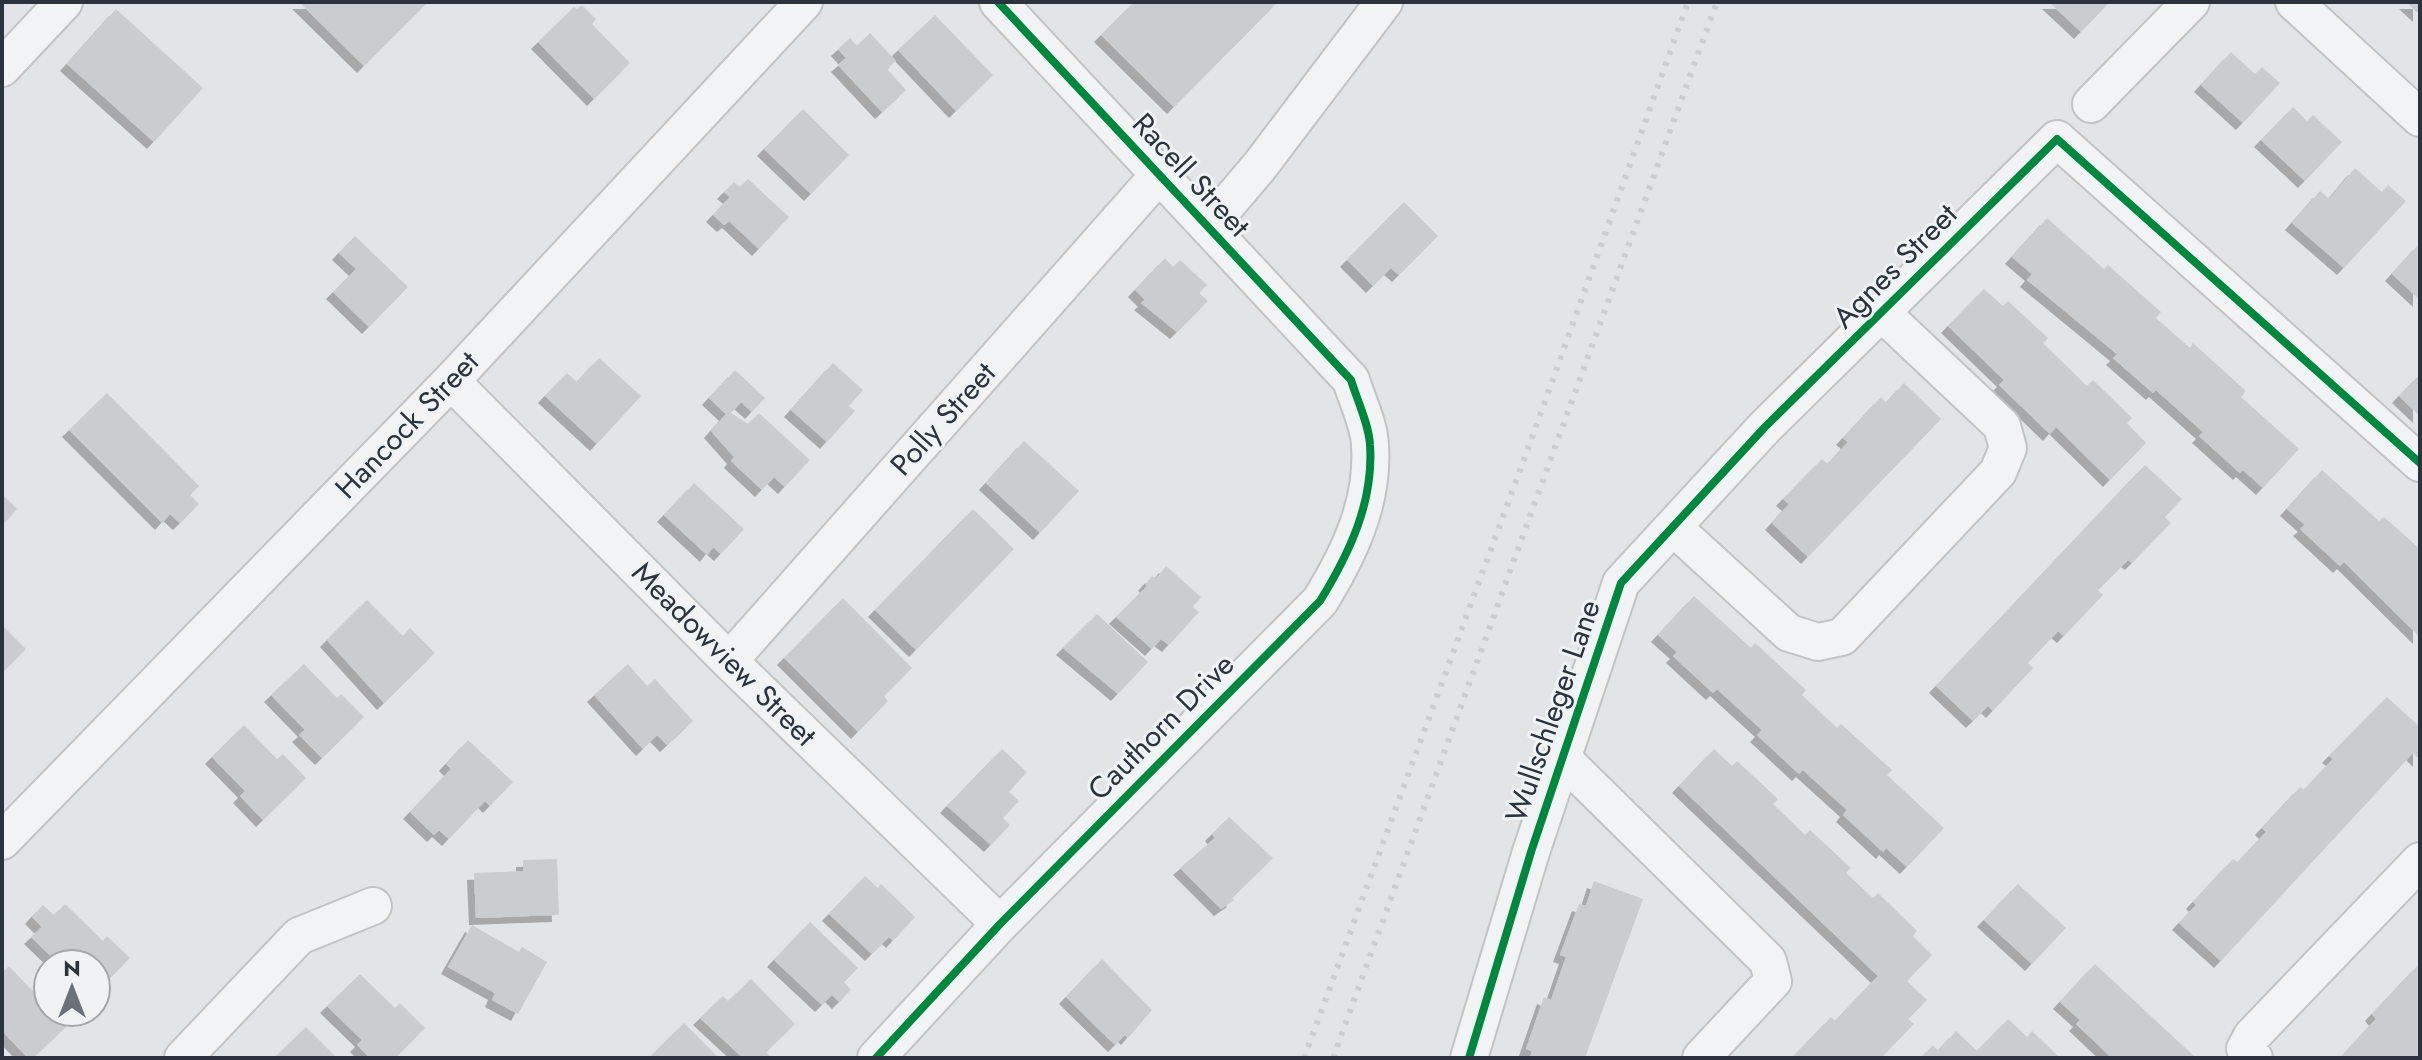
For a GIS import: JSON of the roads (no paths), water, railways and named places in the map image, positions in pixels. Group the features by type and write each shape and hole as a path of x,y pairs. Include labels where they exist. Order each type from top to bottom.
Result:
{"street":[{"path":"2,68 64,2"},
{"name":"Hancock Street","path":"2,841 451,381 804,2"},
{"name":"Racell Street","path":"998,2 1351,380"},
{"path":"1208,227 1259,167 1384,2"},
{"path":"2091,104 2191,2"},
{"path":"2294,2 2420,118"},
{"name":"Agnes Street","path":"1765,427 2057,139 2420,463"},
{"name":"Polly Street","path":"729,661 1158,176"},
{"path":"1673,527 1789,633 1818,642 1842,637 1998,472 2008,448 2002,426 1882,313"},
{"name":"Cauthorn Drive","path":"876,1058 1000,924 1320,601 1348,557 1366,497 1370,443 1351,380"},
{"name":"Meadowview Street","path":"451,381 729,661 1000,924"},
{"name":"Wullschleger Lane","path":"1469,1058 1562,758 1621,583 1765,427"},
{"path":"1562,758 1768,961 1773,981 1701,1058"},
{"path":"2254,1058 2245,1049 2252,1036 2420,861"},
{"path":"183,1058 299,936 373,906"}],"railway":[{"path":"1304,1058 1688,2"},
{"path":"1333,1058 1717,2"}]}
